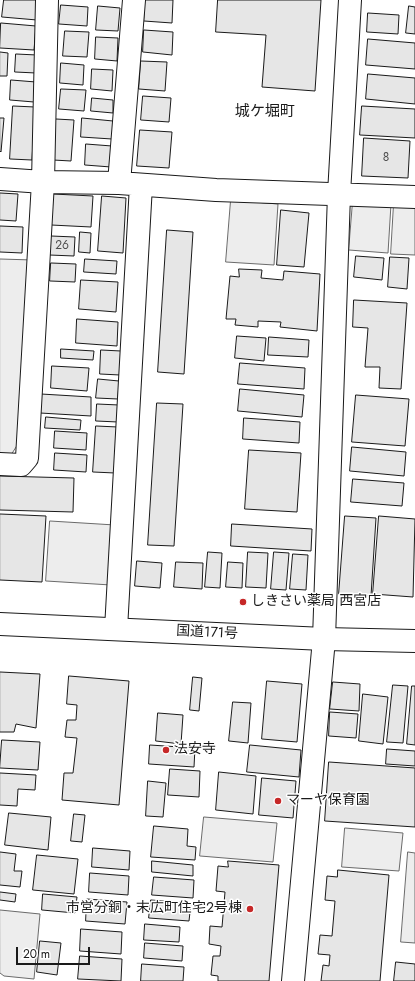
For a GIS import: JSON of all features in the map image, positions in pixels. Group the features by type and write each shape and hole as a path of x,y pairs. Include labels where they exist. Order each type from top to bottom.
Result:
{"main road":[{"path":"0,464 22,465 28,458 42,182 47,0"},
{"path":"119,183 134,0"},
{"path":"293,981 324,639 339,194 350,0"},
{"path":"0,179 42,182 119,183 216,190 415,196"},
{"path":"116,629 141,185"},
{"name":"国道171号","path":"0,624 324,639 415,640"}],"shaded area":[{"path":"231,200 278,204 274,265 226,262"},
{"path":"353,201 391,204 388,253 349,250"},
{"path":"394,203 415,205 415,255 391,254"},
{"path":"0,259 33,260 23,436 11,455 0,455"},
{"path":"50,521 115,525 111,585 46,581"},
{"path":"204,817 277,823 273,862 200,856"},
{"path":"345,828 403,833 399,871 342,867"},
{"path":"408,852 415,853 415,943 401,942"},
{"path":"0,910 40,914 34,979 4,976 0,973"}],"building":[{"path":"4,0 38,0 37,20 2,17"},
{"path":"145,0 173,0 172,23 144,21"},
{"path":"218,0 321,0 315,91 262,87 266,35 216,32"},
{"path":"61,5 88,7 87,26 59,24"},
{"path":"98,6 120,8 118,31 96,30"},
{"path":"409,6 415,7 415,34 406,33"},
{"path":"368,13 399,15 398,34 367,32"},
{"path":"1,23 36,26 34,50 0,48"},
{"path":"144,30 173,32 172,55 143,52"},
{"path":"65,31 89,32 87,57 63,56"},
{"path":"96,37 118,38 117,61 95,59"},
{"path":"368,39 415,43 415,69 366,65"},
{"path":"0,52 8,53 7,76 0,76"},
{"path":"16,54 37,55 36,73 15,72"},
{"path":"141,61 167,62 165,91 139,89"},
{"path":"61,63 84,65 83,85 60,83"},
{"path":"92,69 113,70 112,91 91,89"},
{"path":"368,74 415,78 415,104 366,99"},
{"path":"11,80 36,82 34,102 10,100"},
{"path":"61,89 86,90 84,111 59,109"},
{"path":"143,96 171,98 169,122 141,120"},
{"path":"92,98 113,100 113,113 91,111"},
{"path":"13,106 35,107 32,160 10,159"},
{"path":"362,106 415,109 415,138 360,135"},
{"path":"0,118 4,118 1,152 0,151"},
{"path":"82,118 113,121 112,139 81,137"},
{"path":"56,119 74,120 71,161 53,160"},
{"path":"140,130 172,132 169,168 137,166"},
{"path":"364,138 410,141 408,178 362,176"},
{"path":"86,144 112,146 111,167 85,165"},
{"path":"0,193 18,194 16,221 0,220"},
{"path":"53,194 93,196 91,227 51,225"},
{"path":"102,196 126,198 123,253 98,251"},
{"path":"281,210 309,213 304,267 277,265"},
{"path":"0,226 23,227 22,253 0,252"},
{"path":"167,230 193,232 184,374 158,372"},
{"path":"80,232 91,233 90,253 79,252"},
{"path":"51,236 75,237 74,256 49,255"},
{"path":"356,256 384,258 382,280 354,277"},
{"path":"390,257 409,258 407,289 388,287"},
{"path":"85,259 117,261 116,274 84,272"},
{"path":"51,263 76,264 75,282 50,281"},
{"path":"239,269 262,270 261,278 283,280 284,271 320,274 317,331 280,327 281,322 258,321 258,327 235,325 236,319 226,319 230,276 239,277"},
{"path":"81,280 118,282 116,312 79,309"},
{"path":"354,300 407,303 401,389 379,388 380,367 365,367 368,328 353,327"},
{"path":"77,319 118,322 117,346 76,343"},
{"path":"237,336 266,338 264,361 235,358"},
{"path":"269,337 309,340 308,357 268,355"},
{"path":"61,349 94,351 93,360 61,358"},
{"path":"101,350 121,351 120,375 100,374"},
{"path":"240,363 305,368 304,389 238,384"},
{"path":"52,366 89,368 87,391 51,388"},
{"path":"98,379 119,381 118,399 96,398"},
{"path":"240,389 304,395 302,417 238,411"},
{"path":"41,394 91,397 91,416 40,413"},
{"path":"356,395 409,399 405,446 352,442"},
{"path":"157,403 183,404 174,546 148,545"},
{"path":"97,404 119,405 118,422 96,421"},
{"path":"46,417 81,420 80,430 45,428"},
{"path":"244,418 300,422 299,443 243,439"},
{"path":"96,426 118,427 115,473 93,472"},
{"path":"55,431 87,433 86,450 54,448"},
{"path":"352,447 406,452 404,476 350,471"},
{"path":"249,450 301,453 297,512 245,509"},
{"path":"55,453 87,455 86,472 54,470"},
{"path":"0,476 74,478 73,512 0,510"},
{"path":"353,479 404,483 402,506 351,502"},
{"path":"0,514 46,516 42,582 0,580"},
{"path":"345,516 376,518 371,596 339,594"},
{"path":"379,516 415,519 413,597 373,594"},
{"path":"232,524 312,529 311,551 231,546"},
{"path":"208,552 222,553 220,588 205,587"},
{"path":"248,552 268,553 266,588 246,587"},
{"path":"274,552 289,553 286,590 271,589"},
{"path":"293,554 308,555 306,590 290,589"},
{"path":"137,561 162,563 160,588 135,586"},
{"path":"176,562 203,563 202,589 174,587"},
{"path":"228,562 243,563 242,588 226,587"},
{"path":"0,672 40,674 36,728 16,724 14,732 0,732"},
{"path":"69,676 129,681 119,805 62,800 64,773 73,773 77,738 65,737 67,720 76,720 77,705 67,704"},
{"path":"193,677 202,678 199,711 190,710"},
{"path":"267,681 302,684 297,742 262,739"},
{"path":"333,682 360,684 359,711 330,709"},
{"path":"393,685 408,686 403,743 387,742"},
{"path":"412,686 415,686 415,745 407,744"},
{"path":"363,694 388,697 383,744 359,741"},
{"path":"233,702 251,703 248,743 229,741"},
{"path":"330,712 358,714 356,738 329,736"},
{"path":"158,713 183,715 181,744 156,741"},
{"path":"2,740 40,742 38,770 0,768"},
{"path":"150,745 195,748 194,767 149,764"},
{"path":"250,745 301,750 299,777 247,772"},
{"path":"387,749 415,751 415,766 386,764"},
{"path":"329,762 415,768 415,827 325,821"},
{"path":"170,769 200,771 199,797 168,795"},
{"path":"219,772 256,776 253,814 216,810"},
{"path":"0,773 36,775 35,790 18,789 17,806 0,805"},
{"path":"262,778 296,781 293,818 259,815"},
{"path":"148,781 166,783 163,817 146,816"},
{"path":"9,813 51,817 48,850 5,845"},
{"path":"74,814 85,815 82,842 71,841"},
{"path":"154,826 188,829 187,846 196,847 195,860 151,857"},
{"path":"93,848 130,851 129,870 92,867"},
{"path":"0,852 16,854 14,871 22,871 20,887 0,885"},
{"path":"37,855 78,859 74,894 33,890"},
{"path":"152,861 193,865 193,876 152,872"},
{"name":"市営分銅・末広町住宅2号棟","path":"228,861 279,865 269,981 218,981 218,976 211,975 213,956 220,956 221,946 209,944 210,926 222,927 225,892 216,891 218,866 228,867"},
{"path":"338,870 389,875 380,981 321,981 323,965 329,966 330,955 318,954 320,935 332,936 335,901 325,900 327,876 337,877"},
{"path":"90,873 129,876 128,895 89,892"},
{"path":"154,877 194,880 193,898 152,895"},
{"path":"0,892 16,894 15,902 0,900"},
{"path":"43,894 77,897 75,913 42,910"},
{"path":"87,899 127,902 125,924 86,921"},
{"path":"151,900 191,903 189,921 149,918"},
{"path":"145,924 180,927 179,942 144,940"},
{"path":"81,929 122,932 121,954 80,951"},
{"path":"40,941 61,943 57,975 37,972"},
{"path":"145,943 183,946 182,961 144,958"},
{"path":"80,956 122,959 121,981 78,979"},
{"path":"396,962 415,964 415,981 394,981"},
{"path":"142,964 184,967 183,981 141,981"}],"place":[{"name":"しきさい薬局 西宮店","path":"243,602"},
{"name":"法安寺","path":"166,750"},
{"name":"マーヤ保育園","path":"278,801"},
{"name":"市営分銅・末広町住宅2号棟","path":"250,909"}],"district":[{"name":"城ケ堀町","path":"265,112"}]}
